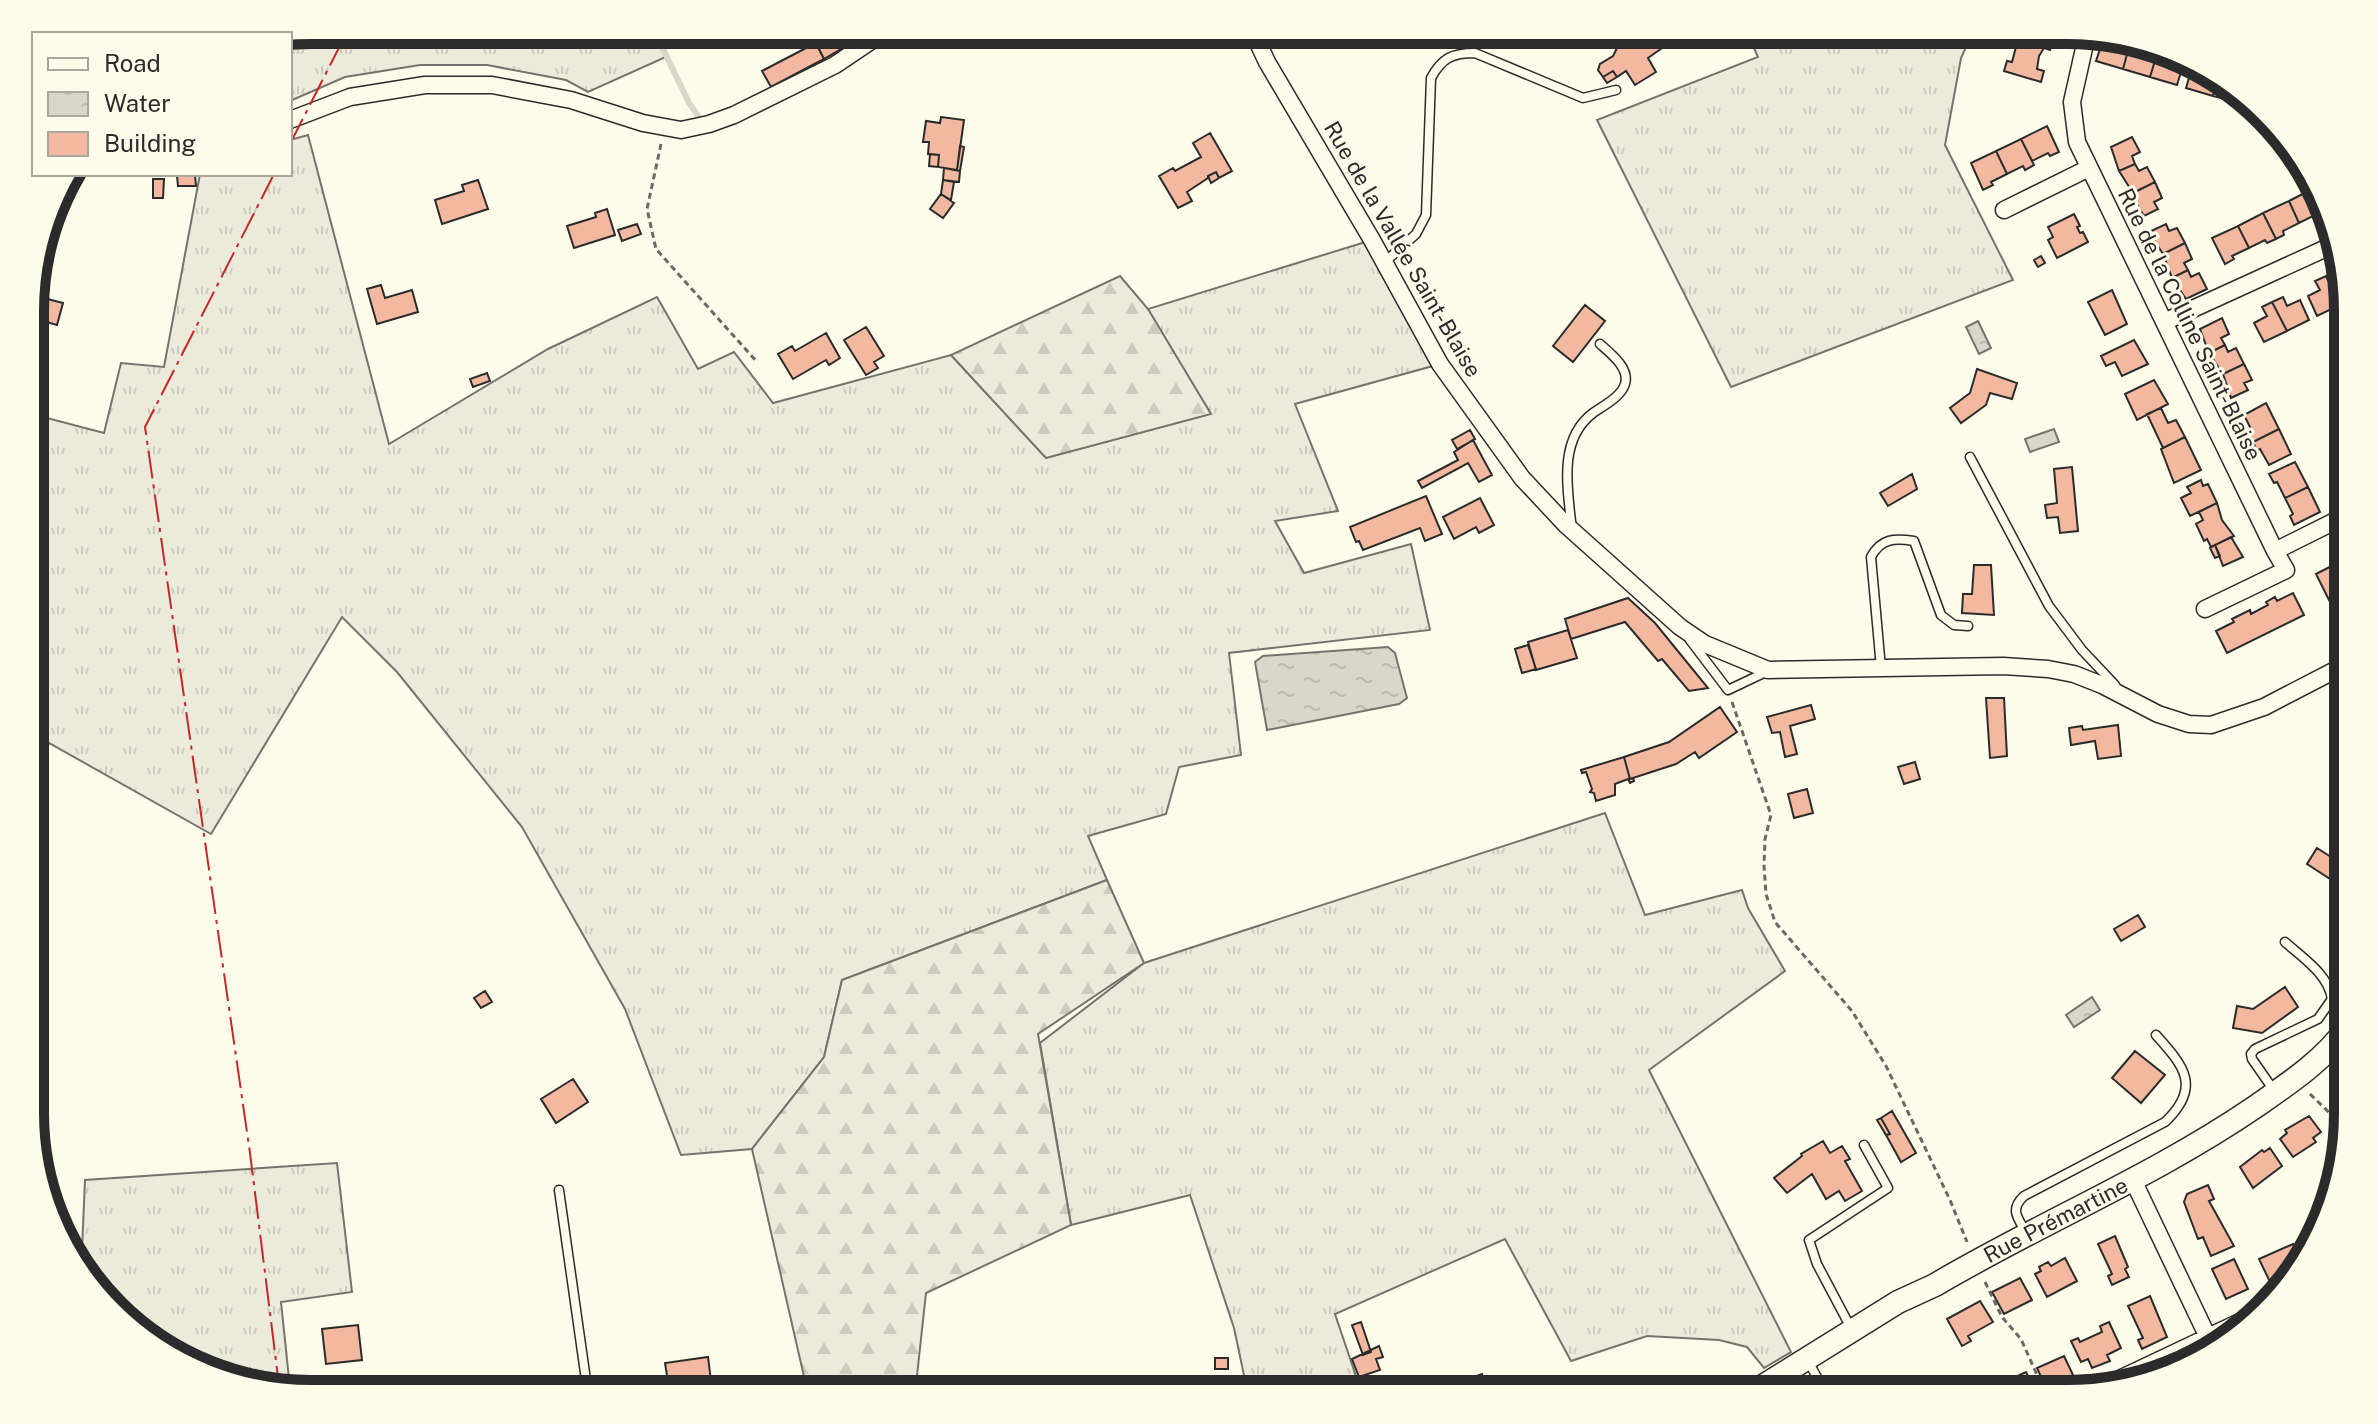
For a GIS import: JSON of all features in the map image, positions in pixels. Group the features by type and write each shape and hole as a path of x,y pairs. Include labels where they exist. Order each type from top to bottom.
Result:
{"street":[{"name":"Rue de la Vallée Saint-Blaise","path":"1259,44 1440,364 1522,478 1572,531 1680,627 1705,644 1768,670 2003,666 2048,669 2074,674 2102,685 2158,714 2189,724 2211,725 2264,707 2333,671"},
{"path":"292,119 350,97 425,85 492,85 571,100 664,128 681,130 734,115 835,65 865,45"},
{"name":"Rue de la Colline Saint-Blaise","path":"2085,45 2072,102 2077,142 2275,551"},
{"path":"2004,210 2089,168"},
{"path":"2164,322 2326,248"},
{"path":"2205,609 2286,570 2275,551 2333,522"},
{"name":"Rue Prémartine","path":"1774,1379 1898,1302 2133,1180 2216,1133 2295,1080 2333,1046"},
{"path":"2133,1180 2208,1339"}],"lane":[{"path":"1385,263 1416,234 1426,215 1431,78 1440,61 1456,53 1475,53 1583,98 1616,90"},
{"path":"1572,531 1566,476 1569,454 1582,422 1617,395 1625,383 1625,372 1617,359 1600,344"},
{"path":"1970,457 2049,606 2082,650 2126,698"},
{"path":"1881,669 1871,557 1877,546 1894,538 1914,541 1941,615 1954,625 1968,626"},
{"path":"1680,627 1728,690 1768,670"},
{"path":"2276,1093 2251,1054 2255,1049 2318,1019 2332,999 2322,976 2285,942"},
{"path":"2027,1234 2014,1212 2015,1203 2165,1122 2181,1106 2186,1088 2181,1064 2156,1035"},
{"path":"1853,1330 1817,1264 1809,1240 1888,1188 1864,1145"},
{"path":"559,1190 586,1380"},
{"path":"1807,1359 1818,1379"}],"path":[{"path":"664,128 647,209 656,249 757,362"},
{"path":"1728,690 1771,815 1765,839 1764,866 1766,894 1775,922 1852,1011 1886,1066 1950,1200 1975,1262 2002,1317 2021,1339 2039,1379"},
{"path":"2295,1080 2333,1117"}],"green space":[{"path":"1752,44 1967,44 1961,58 1945,145 2013,280 1731,387 1597,120 1758,57"},
{"path":"292,45 662,45 668,56 588,92 566,80 487,65 420,65 345,77 292,100"},
{"path":"308,135 389,444 548,349 657,297 698,369 734,352 773,403 951,355 1046,458 1210,414 1148,309 1372,240 1440,364 1295,404 1338,511 1275,521 1304,573 1411,544 1430,630 1229,653 1241,755 1179,767 1166,814 1088,836 1107,880 842,980 824,1057 752,1149 681,1155 625,1009 522,827 397,672 342,617 211,834 49,743 44,754 44,417 104,433 121,363 164,367 200,176 292,176 292,139"},
{"path":"1120,276 1148,309 1211,414 1046,458 951,355"},
{"path":"1605,813 1645,915 1742,890 1748,908 1785,971 1649,1070 1791,1352 1764,1368 1747,1347 1719,1340 1647,1336 1571,1361 1505,1239 1335,1314 1357,1379 1245,1379 1234,1328 1190,1195 1071,1225 1040,1043 1144,963"},
{"path":"1107,880 1144,963 1038,1034 1071,1225 926,1293 917,1380 805,1380 752,1149 824,1057 842,980"},
{"path":"337,1163 352,1292 281,1302 289,1379 242,1371 209,1360 178,1344 135,1314 110,1289 89,1261 82,1249 85,1180"}],"water":[{"path":"1978,321 1991,348 1979,354 1966,327"},
{"path":"2054,429 2059,442 2030,452 2025,439"},
{"path":"1388,647 1395,653 1407,698 1399,704 1267,730 1255,662 1263,656"},
{"path":"2092,997 2100,1010 2074,1027 2066,1015"}],"building":[{"path":"1619,44 1665,46 1648,58 1656,72 1635,85 1626,71 1617,77 1613,71 1603,77 1598,70 1600,64 1613,56"},
{"path":"2017,44 2052,44 2050,50 2044,48 2039,56 2037,69 2044,71 2041,82 2004,71 2007,61 2012,62"},
{"path":"807,45 817,45 824,59 771,87 762,71 808,47"},
{"path":"817,45 848,45 824,59"},
{"path":"2101,46 2128,51 2123,69 2096,61"},
{"path":"2128,51 2155,59 2150,77 2123,69"},
{"path":"2155,59 2181,70 2177,85 2150,77"},
{"path":"1613,71 1617,77 1607,83 1603,77"},
{"path":"2190,75 2215,90 2213,96 2186,88"},
{"path":"2215,90 2231,101 2213,96"},
{"path":"941,117 964,120 957,170 938,167 939,155 928,154 929,142 923,142 926,121 940,123"},
{"path":"2047,126 2059,152 2050,156 2048,153 2032,161 2021,139"},
{"path":"1210,133 1232,171 1219,178 1216,172 1208,176 1187,192 1192,201 1178,208 1159,176 1201,157 1193,143"},
{"path":"2132,137 2140,152 2132,156 2135,164 2119,171 2111,147"},
{"path":"2021,139 2034,165 2025,170 2023,166 2007,174 1996,151"},
{"path":"960,146 964,147 960,171 957,170"},
{"path":"1996,151 2007,174 1983,190 1971,163"},
{"path":"930,154 939,155 938,167 929,166"},
{"path":"2135,164 2139,171 2147,167 2155,182 2133,193 2119,171"},
{"path":"944,168 960,171 959,182 943,180"},
{"path":"1216,172 1219,178 1211,183 1208,176"},
{"path":"177,176 195,176 196,186 178,186"},
{"path":"153,179 164,179 163,198 153,198"},
{"path":"478,180 488,209 442,224 435,200 464,191 462,185"},
{"path":"943,180 954,182 951,200 941,194"},
{"path":"2155,182 2162,198 2154,202 2158,209 2144,216 2131,194"},
{"path":"2305,192 2318,219 2315,215 2299,223 2289,201"},
{"path":"941,194 954,203 943,218 930,209"},
{"path":"2289,201 2299,223 2283,231 2284,235 2276,239 2263,213"},
{"path":"607,209 615,235 574,248 567,226 596,217 595,213"},
{"path":"2263,213 2276,239 2267,243 2265,240 2249,248 2238,226"},
{"path":"2074,214 2080,233 2083,232 2088,242 2057,258 2048,240 2053,237 2048,227"},
{"path":"637,224 641,234 622,241 618,230"},
{"path":"2166,224 2169,231 2177,228 2185,243 2163,254 2149,232"},
{"path":"2238,226 2249,248 2232,256 2234,259 2225,264 2212,238"},
{"path":"2185,243 2192,259 2184,263 2188,270 2172,278 2163,254"},
{"path":"2041,256 2045,263 2038,267 2034,260"},
{"path":"2188,270 2191,277 2199,273 2207,289 2186,299 2172,278"},
{"path":"2326,276 2333,294 2333,308 2317,316 2308,296 2320,290 2315,281"},
{"path":"381,285 385,298 412,290 418,312 377,324 367,289"},
{"path":"2112,290 2127,324 2105,335 2088,302"},
{"path":"2283,297 2287,306 2300,300 2309,320 2287,331 2272,302"},
{"path":"45,298 63,303 57,325 44,321"},
{"path":"2272,302 2287,331 2264,342 2254,323 2267,316 2262,307"},
{"path":"1585,305 1605,321 1573,362 1553,346"},
{"path":"2222,318 2229,334 2221,338 2225,345 2209,353 2200,329"},
{"path":"866,327 884,356 874,362 878,368 866,375 844,340"},
{"path":"826,333 840,358 829,365 826,360 793,379 778,354 792,346 795,351"},
{"path":"2134,340 2148,364 2122,376 2115,362 2106,366 2101,356"},
{"path":"2225,345 2228,352 2236,348 2244,364 2223,374 2209,353"},
{"path":"2244,364 2252,380 2244,383 2248,390 2231,398 2223,374"},
{"path":"1977,369 2017,383 2012,399 1990,393 1986,405 1961,423 1950,408 1970,393"},
{"path":"487,373 490,381 473,387 470,379"},
{"path":"2154,380 2168,404 2137,420 2125,394"},
{"path":"2266,403 2279,429 2253,442 2248,433 2252,431 2244,415"},
{"path":"2161,408 2168,423 2176,420 2185,437 2163,448 2147,414"},
{"path":"2279,429 2291,454 2269,465 2253,442"},
{"path":"1470,430 1475,439 1457,449 1452,440"},
{"path":"2185,437 2201,470 2174,483 2161,449"},
{"path":"1473,440 1492,475 1479,482 1468,463 1422,488 1418,481 1458,460 1454,452"},
{"path":"2295,462 2308,487 2285,498 2269,474"},
{"path":"2072,467 2078,531 2060,533 2058,517 2047,518 2045,505 2057,503 2054,469"},
{"path":"1912,474 1917,489 1888,506 1880,493"},
{"path":"2201,480 2203,486 2208,484 2217,503 2190,516 2181,498 2191,493 2187,487"},
{"path":"2308,487 2320,512 2294,525 2290,516 2293,514 2285,498"},
{"path":"1426,496 1442,534 1425,541 1420,528 1363,550 1359,541 1356,542 1350,527"},
{"path":"1480,498 1494,525 1479,533 1476,527 1454,539 1443,517"},
{"path":"2217,503 2222,520 2234,536 2211,547 2207,539 2204,541 2196,524 2203,520 2199,512"},
{"path":"2231,537 2243,557 2223,566 2215,545"},
{"path":"2215,545 2220,556 2215,558 2210,548"},
{"path":"1974,565 1991,565 1994,615 1962,613 1963,594 1972,594"},
{"path":"2333,565 2333,608 2316,574"},
{"path":"2293,593 2304,615 2227,653 2216,631 2250,610 2251,614 2268,605 2266,602 2275,597 2277,601"},
{"path":"1628,598 1655,623 1708,688 1689,691 1625,622 1571,639 1565,619"},
{"path":"1568,630 1577,658 1536,670 1528,642"},
{"path":"1528,645 1536,669 1522,673 1515,649"},
{"path":"1986,698 2004,698 2007,756 1990,758"},
{"path":"1811,705 1815,719 1790,726 1797,754 1785,757 1780,732 1772,733 1767,717"},
{"path":"1720,707 1737,732 1699,758 1695,752 1676,764 1630,779 1624,757 1669,742"},
{"path":"2118,725 2121,756 2098,759 2095,741 2071,745 2069,728 2082,726 2083,730"},
{"path":"1624,757 1630,779 1634,781 1630,783 1628,779 1615,784 1615,795 1596,801 1594,793 1590,792 1592,789 1586,772 1582,773 1581,770"},
{"path":"1915,762 1920,779 1904,784 1898,767"},
{"path":"1807,789 1813,813 1794,818 1788,794"},
{"path":"2317,848 2333,858 2333,881 2307,864"},
{"path":"2138,915 2145,927 2121,941 2114,929"},
{"path":"2285,987 2298,1007 2262,1033 2233,1028 2237,1006 2253,1009"},
{"path":"485,991 492,1002 481,1008 474,998"},
{"path":"2135,1051 2165,1075 2141,1103 2112,1078"},
{"path":"573,1079 588,1102 556,1123 541,1099"},
{"path":"1892,1111 1916,1153 1901,1162 1886,1135 1890,1134 1881,1118"},
{"path":"2309,1116 2321,1132 2313,1138 2316,1142 2293,1157 2280,1139 2287,1133 2285,1130"},
{"path":"1881,1118 1890,1134 1886,1135 1877,1120"},
{"path":"1823,1141 1830,1153 1842,1146 1850,1159 1845,1161 1862,1191 1845,1201 1839,1191 1826,1199 1812,1174 1787,1193 1774,1178 1801,1154"},
{"path":"2270,1148 2282,1166 2253,1188 2240,1167 2262,1150 2264,1152"},
{"path":"2208,1185 2214,1199 2209,1201 2234,1246 2211,1256 2203,1237 2198,1239 2184,1202 2187,1194"},
{"path":"2115,1236 2129,1277 2112,1285 2108,1276 2112,1274 2098,1244"},
{"path":"2293,1244 2296,1250 2271,1284 2259,1259"},
{"path":"2065,1258 2077,1281 2047,1297 2035,1274 2041,1271 2039,1267 2048,1262 2051,1266"},
{"path":"2234,1259 2248,1289 2226,1299 2212,1269"},
{"path":"2020,1278 2032,1300 2004,1314 1992,1292"},
{"path":"2150,1296 2167,1337 2142,1349 2138,1340 2143,1338 2128,1306"},
{"path":"1980,1301 1993,1322 1968,1336 1971,1341 1962,1346 1947,1319"},
{"path":"1361,1322 1371,1352 1363,1355 1352,1325"},
{"path":"2109,1322 2121,1348 2107,1355 2110,1361 2092,1368 2088,1359 2081,1362 2071,1341 2078,1338 2080,1342 2102,1332 2100,1326"},
{"path":"358,1325 362,1360 326,1364 322,1329"},
{"path":"1379,1346 1383,1357 1376,1359 1380,1370 1359,1377 1352,1359"},
{"path":"2064,1356 2074,1377 2042,1379 2037,1368"},
{"path":"708,1357 711,1380 668,1380 665,1363"},
{"path":"1215,1358 1228,1358 1228,1369 1215,1369"},
{"path":"2026,1372 2029,1379 2011,1379"},
{"path":"1482,1374 1484,1379 1466,1379"}],"waterway":[{"path":"661,45 699,117"}],"power":[{"path":"292,140 340,45"},
{"path":"273,176 145,427 250,1153 278,1378"}]}
